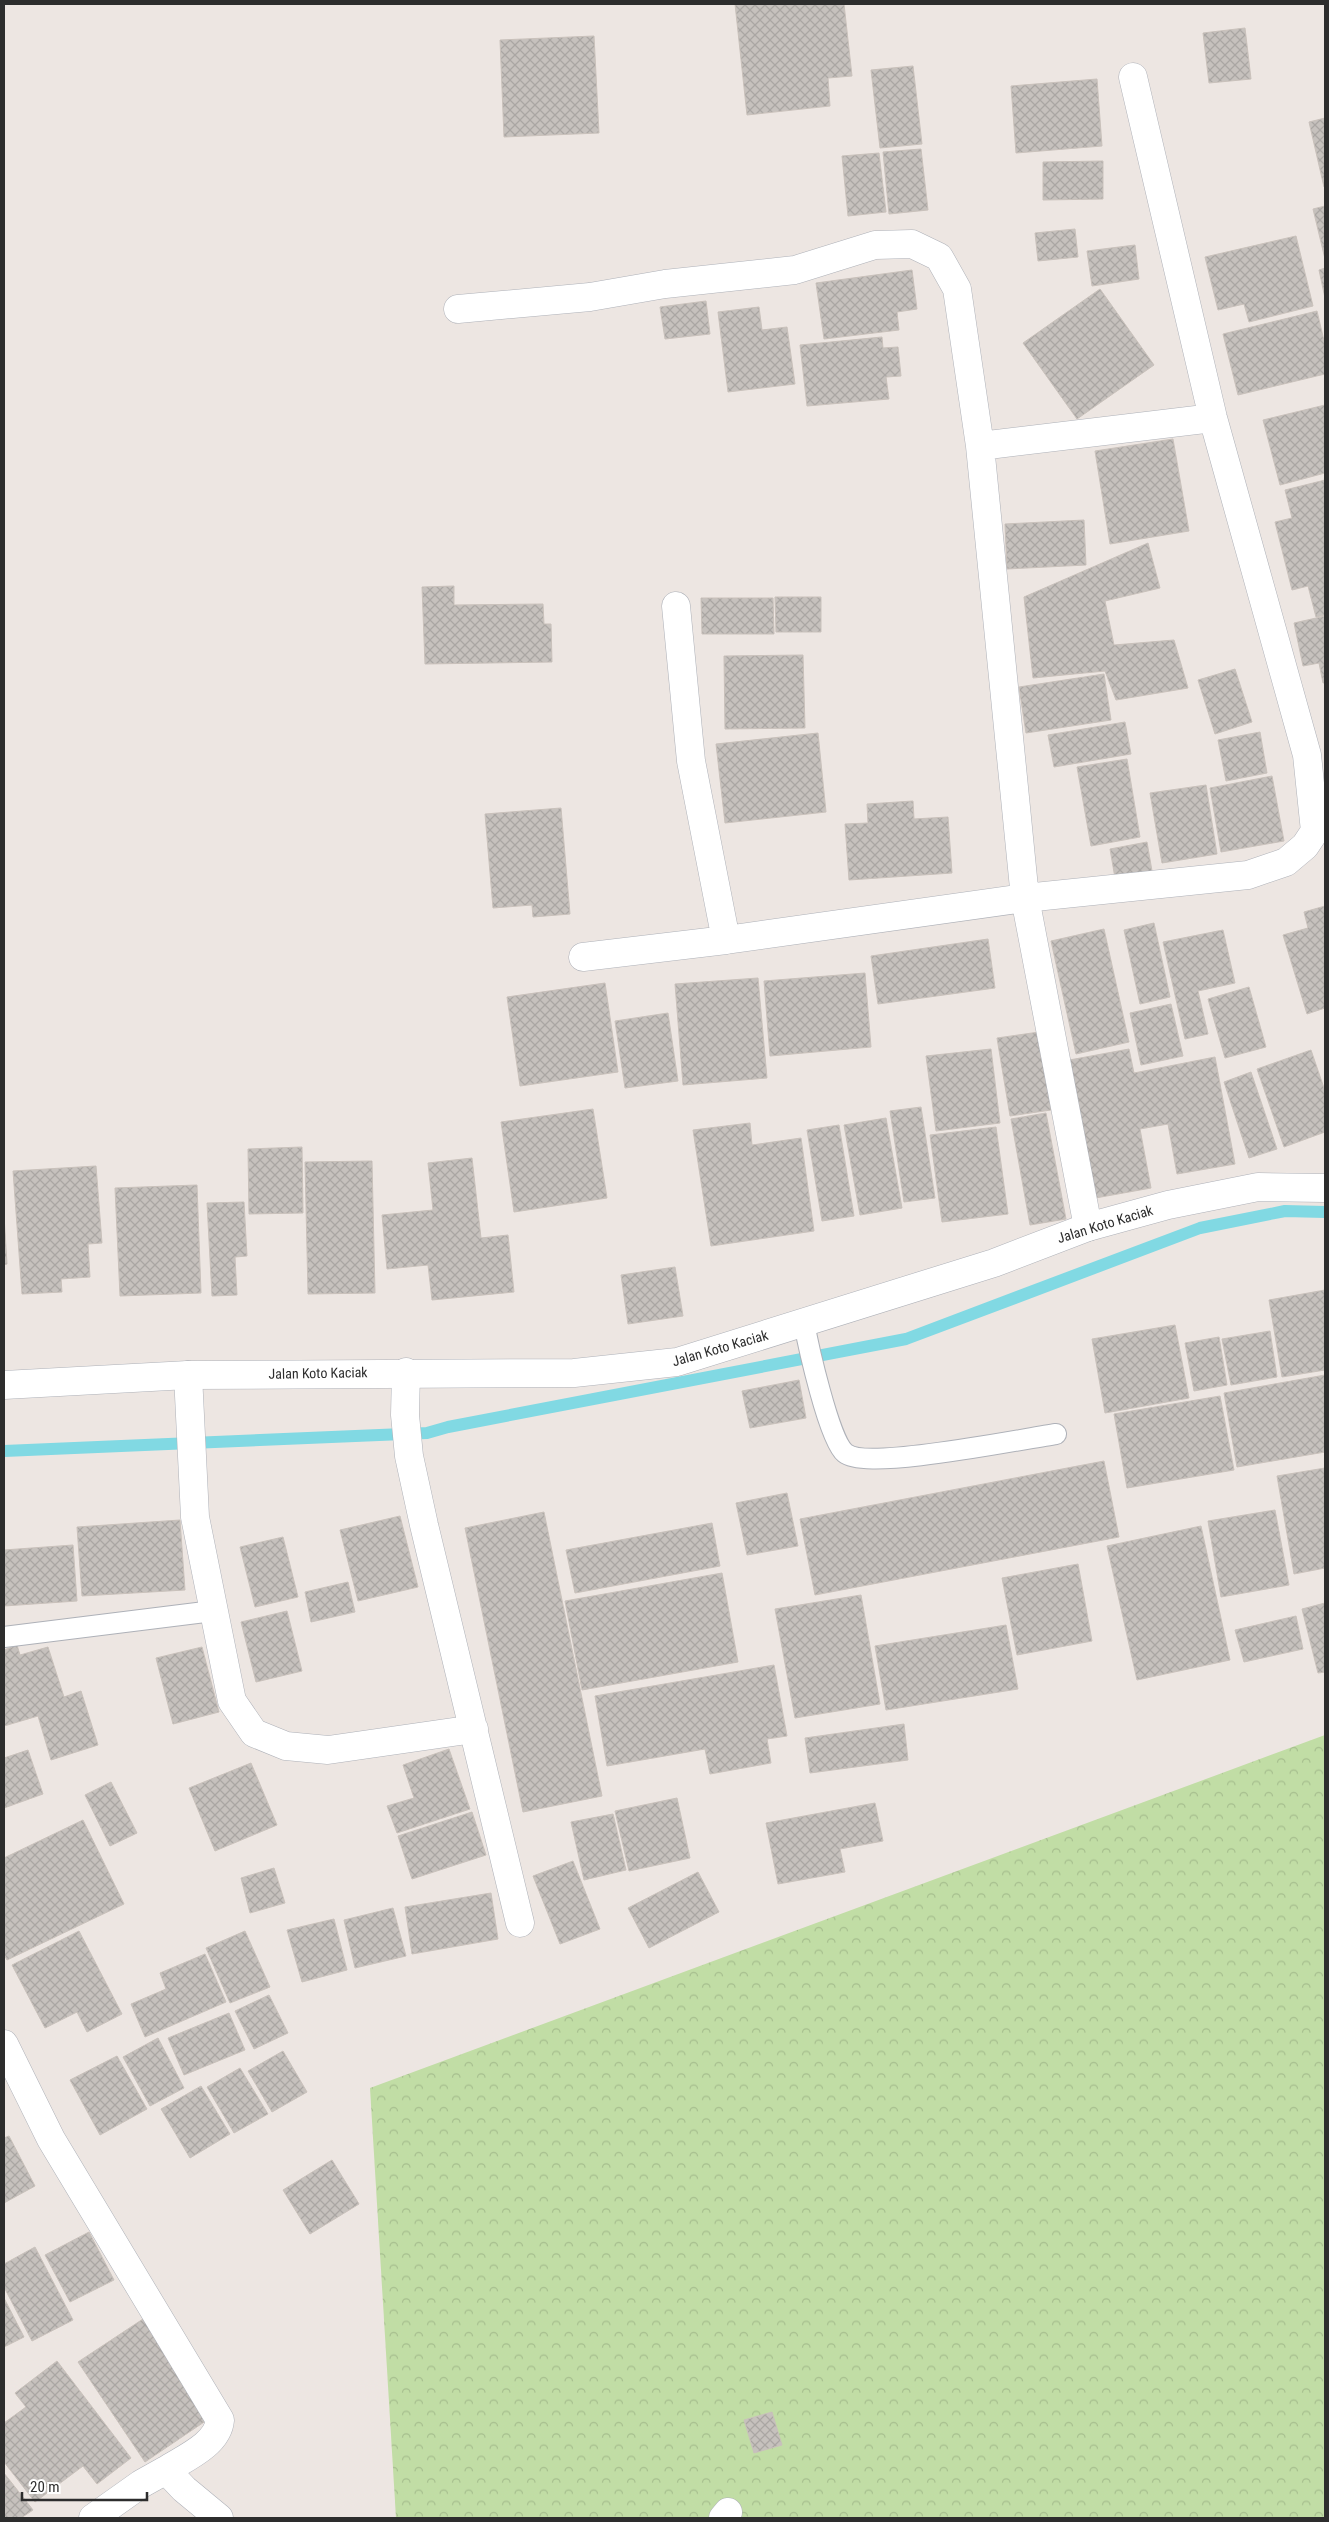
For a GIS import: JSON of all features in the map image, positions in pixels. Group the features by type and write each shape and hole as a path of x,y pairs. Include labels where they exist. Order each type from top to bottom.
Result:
{"street":[{"path":"583,957 726,940 1025,898 1248,875 1286,862 1305,846 1316,831 1316,754 1213,418 1133,77"},
{"path":"458,309 590,296 665,284 795,270 875,245 912,244 938,257 957,289 980,446 1025,898 1088,1228"},
{"path":"980,446 1213,418"},
{"path":"676,606 691,760 726,940"},
{"name":"Jalan Koto Kaciak","path":"4,1386 188,1386 406,1372 574,1373 677,1362 994,1263 1088,1228 1168,1205 1258,1188 1325,1188"},
{"path":"406,1372 405,1415 409,1456 520,1923"},
{"path":"188,1386 194,1516 212,1611 232,1701 254,1733 286,1746 328,1750 474,1730"},
{"path":"4,2044 51,2139 220,2420 216,2435 211,2440 93,2518"},
{"path":"166,2470 184,2489 219,2518"}],"lane":[{"path":"804,1322 812,1359 835,1439 845,1453 863,1459 909,1456 1056,1434"},
{"path":"4,1637 212,1611"}],"green space":[{"path":"1325,1735 1325,2518 396,2518 370,2088"}],"building":[{"path":"735,4 844,4 852,76 828,78 830,106 747,115"},
{"path":"1245,28 1251,79 1209,83 1203,33"},
{"path":"594,36 599,133 504,137 500,40"},
{"path":"913,66 922,144 880,148 871,70"},
{"path":"1097,79 1102,146 1016,153 1011,86"},
{"path":"1325,118 1325,187 1324,187 1309,122"},
{"path":"921,149 928,210 889,214 883,152"},
{"path":"879,153 886,212 848,216 842,156"},
{"path":"1103,161 1103,199 1043,200 1043,162"},
{"path":"1325,206 1325,259 1313,209"},
{"path":"1075,229 1078,257 1038,261 1035,233"},
{"path":"1296,236 1313,306 1249,322 1244,304 1218,310 1205,257"},
{"path":"1135,245 1139,279 1092,286 1087,251"},
{"path":"1325,268 1325,298 1319,270"},
{"path":"912,270 917,309 897,312 899,330 824,339 816,283"},
{"path":"1100,289 1154,365 1077,419 1023,343"},
{"path":"706,301 710,334 665,339 660,307"},
{"path":"759,307 762,330 787,327 795,384 728,392 718,312"},
{"path":"1317,311 1325,345 1325,374 1238,395 1223,334"},
{"path":"882,337 883,348 898,347 901,376 886,377 889,399 807,406 800,345"},
{"path":"1325,405 1325,473 1280,485 1263,420"},
{"path":"1173,439 1189,531 1110,544 1095,451"},
{"path":"1325,480 1325,615 1316,617 1308,586 1292,590 1275,522 1292,518 1285,490"},
{"path":"1084,520 1086,565 1007,569 1005,524"},
{"path":"1148,543 1160,588 1105,601 1114,645 1174,640 1188,688 1116,700 1105,671 1033,678 1024,597"},
{"path":"454,586 454,605 543,604 544,624 551,624 552,662 425,664 422,587"},
{"path":"775,597 821,597 821,632 776,632"},
{"path":"701,598 773,598 774,634 702,634"},
{"path":"1325,616 1325,683 1323,683 1319,663 1303,666 1294,623"},
{"path":"803,655 805,728 725,729 724,656"},
{"path":"1235,669 1252,722 1215,734 1198,680"},
{"path":"1104,674 1111,720 1026,733 1019,687"},
{"path":"1125,722 1131,754 1054,767 1048,735"},
{"path":"1260,732 1267,773 1226,781 1218,740"},
{"path":"818,733 826,812 725,823 716,744"},
{"path":"1127,759 1140,837 1091,846 1077,767"},
{"path":"1272,776 1284,841 1221,852 1210,788"},
{"path":"1206,785 1217,854 1162,863 1150,793"},
{"path":"913,801 914,819 948,817 952,873 849,880 845,824 868,823 867,804"},
{"path":"561,808 570,914 533,917 532,905 493,908 485,814"},
{"path":"1147,842 1152,871 1115,878 1110,849"},
{"path":"1325,906 1325,1008 1307,1014 1283,935 1308,928 1304,912"},
{"path":"1154,923 1170,997 1140,1004 1124,930"},
{"path":"1104,929 1129,1042 1076,1054 1051,941"},
{"path":"1223,930 1235,983 1198,991 1208,1034 1185,1039 1163,942"},
{"path":"988,939 995,988 878,1004 871,956"},
{"path":"865,973 871,1047 770,1056 764,981"},
{"path":"758,978 767,1078 683,1085 675,984"},
{"path":"605,983 618,1072 520,1086 507,997"},
{"path":"1249,987 1266,1047 1225,1058 1208,999"},
{"path":"1171,1004 1183,1056 1141,1065 1130,1013"},
{"path":"668,1013 678,1081 625,1088 615,1021"},
{"path":"1039,1032 1051,1110 1010,1116 997,1038"},
{"path":"991,1049 1000,1123 936,1131 926,1056"},
{"path":"1129,1049 1134,1073 1215,1057 1235,1164 1177,1174 1168,1124 1140,1129 1151,1188 1090,1199 1064,1061"},
{"path":"1311,1050 1325,1091 1325,1132 1284,1147 1257,1069"},
{"path":"1251,1072 1277,1149 1249,1158 1224,1082"},
{"path":"921,1107 935,1198 904,1202 890,1111"},
{"path":"593,1109 607,1198 514,1212 501,1122"},
{"path":"1046,1113 1066,1219 1030,1225 1011,1119"},
{"path":"886,1118 902,1208 860,1215 844,1125"},
{"path":"750,1123 752,1145 801,1138 814,1231 711,1246 693,1130"},
{"path":"839,1125 854,1216 822,1221 807,1130"},
{"path":"996,1127 1008,1214 942,1222 930,1135"},
{"path":"302,1147 303,1213 249,1214 248,1149"},
{"path":"472,1158 481,1238 508,1235 514,1292 432,1300 428,1265 387,1269 382,1215 433,1210 428,1163"},
{"path":"372,1161 375,1293 308,1294 305,1162"},
{"path":"96,1166 102,1243 88,1244 90,1277 61,1279 62,1292 22,1294 13,1171"},
{"path":"197,1185 201,1293 120,1296 115,1188"},
{"path":"244,1202 247,1256 235,1257 237,1295 212,1296 207,1203"},
{"path":"4,1216 7,1264 4,1265"},
{"path":"675,1267 683,1316 628,1324 621,1275"},
{"path":"1325,1290 1325,1370 1282,1377 1269,1300"},
{"path":"1175,1325 1189,1398 1105,1413 1092,1339"},
{"path":"1270,1331 1277,1377 1231,1385 1222,1339"},
{"path":"1219,1337 1227,1385 1194,1391 1185,1343"},
{"path":"1325,1375 1325,1452 1237,1467 1224,1393"},
{"path":"799,1380 806,1418 750,1428 742,1391"},
{"path":"1220,1396 1234,1470 1127,1488 1114,1414"},
{"path":"1104,1461 1119,1537 815,1595 800,1519"},
{"path":"1325,1468 1325,1568 1294,1574 1277,1476"},
{"path":"787,1493 798,1546 747,1555 736,1503"},
{"path":"1275,1510 1289,1585 1221,1597 1208,1521"},
{"path":"544,1512 602,1796 523,1812 465,1528"},
{"path":"400,1516 418,1587 358,1601 340,1530"},
{"path":"180,1520 185,1590 82,1596 77,1527"},
{"path":"712,1523 720,1566 575,1593 566,1550"},
{"path":"1201,1526 1230,1660 1137,1680 1107,1546"},
{"path":"283,1537 298,1597 255,1607 240,1547"},
{"path":"73,1545 77,1601 4,1606 4,1550"},
{"path":"1078,1564 1092,1641 1017,1655 1002,1578"},
{"path":"722,1573 738,1662 582,1690 565,1601"},
{"path":"348,1582 355,1612 311,1622 305,1592"},
{"path":"861,1595 880,1704 795,1718 775,1609"},
{"path":"1325,1603 1325,1672 1318,1673 1302,1609"},
{"path":"287,1611 302,1671 256,1682 241,1622"},
{"path":"1296,1616 1303,1649 1244,1662 1235,1630"},
{"path":"1006,1625 1018,1689 886,1710 875,1646"},
{"path":"17,1645 20,1655 48,1647 64,1697 81,1691 98,1745 51,1760 38,1716 4,1726 4,1650"},
{"path":"202,1647 219,1712 173,1724 156,1658"},
{"path":"774,1665 787,1736 767,1739 771,1763 710,1774 705,1749 607,1766 595,1696"},
{"path":"904,1724 908,1760 810,1773 805,1738"},
{"path":"449,1749 470,1809 397,1833 387,1806 414,1798 403,1765"},
{"path":"28,1750 43,1794 4,1808 4,1758"},
{"path":"251,1763 277,1825 215,1851 189,1788"},
{"path":"111,1782 137,1833 110,1846 85,1795"},
{"path":"677,1798 690,1858 629,1871 615,1811"},
{"path":"875,1803 883,1841 840,1849 845,1872 778,1884 766,1823"},
{"path":"472,1812 486,1855 412,1879 398,1836"},
{"path":"613,1814 626,1870 584,1880 571,1822"},
{"path":"83,1820 124,1904 7,1960 4,1954 4,1858"},
{"path":"573,1861 600,1929 560,1944 533,1876"},
{"path":"274,1868 285,1903 250,1913 241,1878"},
{"path":"698,1872 719,1912 649,1948 628,1908"},
{"path":"491,1893 498,1939 412,1954 405,1907"},
{"path":"393,1908 406,1956 355,1968 344,1920"},
{"path":"334,1919 347,1970 302,1982 287,1930"},
{"path":"79,1931 122,2014 87,2032 77,2012 45,2028 12,1965"},
{"path":"245,1931 270,1987 230,2003 206,1948"},
{"path":"205,1954 226,2002 145,2037 131,2004 166,1989 160,1973"},
{"path":"269,1995 288,2033 254,2049 235,2011"},
{"path":"229,2013 245,2050 184,2075 168,2038"},
{"path":"158,2038 184,2088 150,2106 123,2057"},
{"path":"283,2051 307,2092 272,2112 248,2071"},
{"path":"117,2056 147,2109 100,2135 70,2080"},
{"path":"240,2068 268,2114 234,2133 207,2087"},
{"path":"201,2086 230,2134 190,2158 161,2109"},
{"path":"9,2136 35,2186 4,2203 4,2138"},
{"path":"332,2160 359,2204 310,2234 283,2190"},
{"path":"89,2232 114,2280 70,2302 45,2255"},
{"path":"35,2247 73,2320 32,2341 4,2287 4,2264"},
{"path":"4,2298 24,2337 4,2347"},
{"path":"143,2319 210,2418 145,2462 78,2362"},
{"path":"57,2361 131,2458 97,2484 83,2466 35,2502 4,2462 4,2423 26,2407 15,2393"},
{"path":"772,2412 782,2445 754,2453 744,2420"},
{"path":"4,2473 33,2510 21,2518 4,2518"}],"waterway":[{"path":"4,1451 427,1433 448,1427 906,1339 1200,1228 1285,1211 1325,1212"}]}
